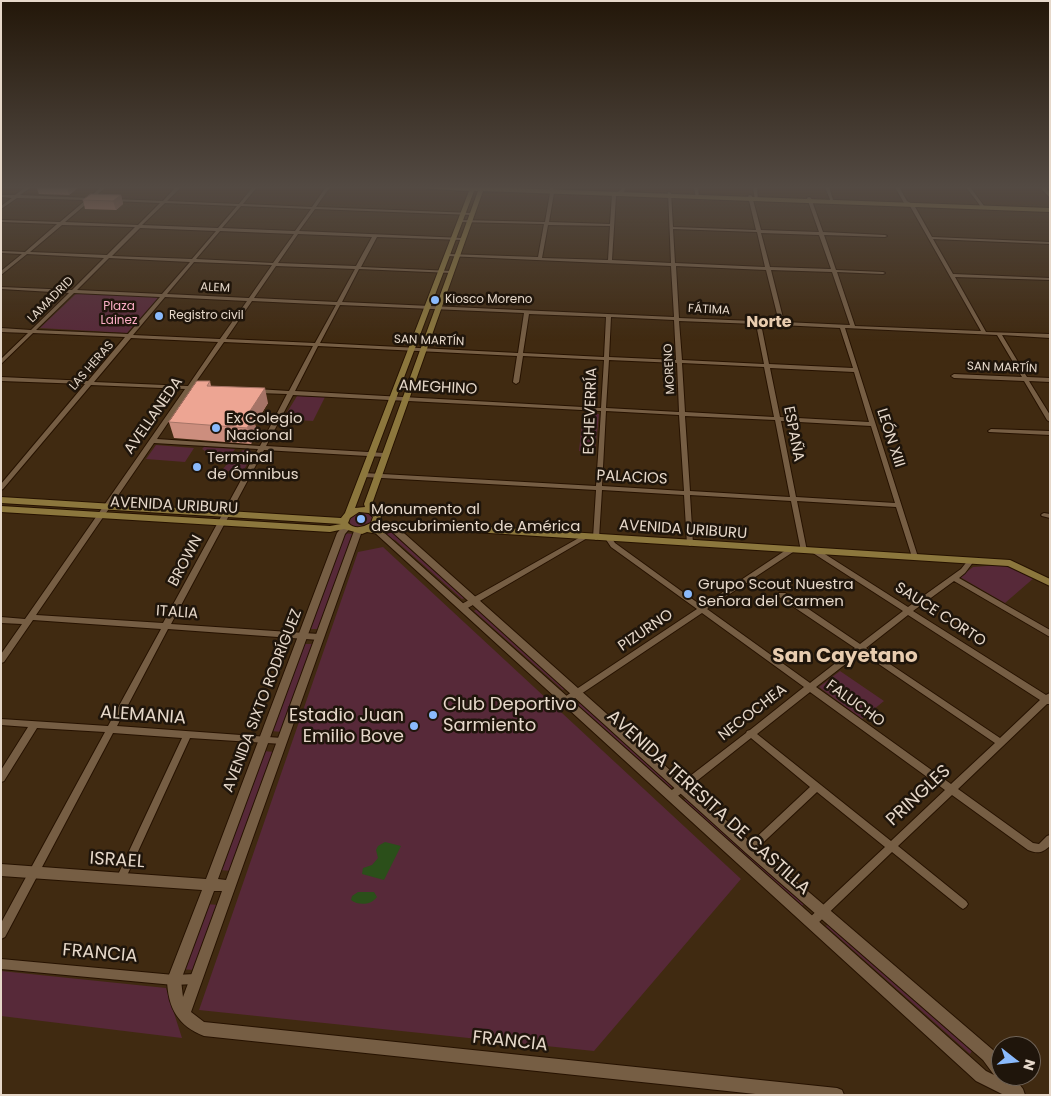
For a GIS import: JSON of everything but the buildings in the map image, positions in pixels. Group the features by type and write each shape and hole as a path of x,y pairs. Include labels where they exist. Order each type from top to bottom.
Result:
{"main road":[{"name":"AVENIDA SIXTO RODRÍGUEZ","path":"346,522 454,239"},
{"path":"368,530 377,522 374,512 368,504 463,239"},
{"name":"AVENIDA URIBURU","path":"1,500 346,522"},
{"name":"AVENIDA URIBURU","path":"1,510 330,529 346,522"},
{"path":"374,512 358,510 346,522 368,530 393,528"},
{"name":"AVENIDA TERESITA DE CASTILLA","path":"374,512 393,528"},
{"name":"AVENIDA URIBURU","path":"393,528 411,525 591,538 1010,563 1050,583"}],"street":[{"path":"1,274 44,238"},
{"name":"LAMADRID","path":"1,362 127,238"},
{"name":"LAS HERAS","path":"1,488 131,337 212,238"},
{"name":"AVELLANEDA","path":"1,660 294,238"},
{"name":"BROWN","path":"1,934 374,238"},
{"path":"432,238 463,239"},
{"path":"540,259 544,238"},
{"path":"610,262 611,238"},
{"name":"MORENO","path":"673,238 690,544"},
{"path":"761,238 782,324"},
{"path":"823,238 853,327"},
{"path":"930,238 984,333"},
{"path":"934,238 1050,243"},
{"path":"1,252 452,272"},
{"path":"447,255 884,273"},
{"path":"951,275 1050,279"},
{"name":"ALEM","path":"1,288 427,308"},
{"name":"FÁTIMA","path":"427,308 1050,336"},
{"path":"516,382 527,312"},
{"name":"ECHEVERRÍA","path":"591,538 600,488 609,316"},
{"name":"ESPAÑA","path":"758,323 804,551"},
{"name":"LEÓN XIII","path":"842,326 915,558"},
{"name":"SAN MARTÍN","path":"1,330 411,351 856,370"},
{"path":"999,334 1050,420"},
{"name":"SAN MARTÍN","path":"954,376 1050,380"},
{"path":"1,379 208,388"},
{"name":"AMEGHINO","path":"246,390 873,424"},
{"path":"991,431 1050,433"},
{"path":"152,441 385,455"},
{"name":"PALACIOS","path":"364,475 899,505"},
{"name":"AVENIDA SIXTO RODRÍGUEZ","path":"174,980 346,522"},
{"name":"AVENIDA TERESITA DE CASTILLA","path":"393,528 682,785 750,848 991,1059"},
{"name":"AVENIDA SIXTO RODRÍGUEZ","path":"183,1015 319,636 368,530"},
{"name":"AVENIDA TERESITA DE CASTILLA","path":"368,530 463,607 981,1076 1019,1095"},
{"path":"463,607 591,538"},
{"name":"FALUCHO","path":"608,538 613,545 1031,847 1036,850 1042,848 1050,839"},
{"name":"PIZURNO","path":"566,700 791,550"},
{"name":"SAUCE CORTO","path":"815,551 1049,699"},
{"name":"NECOCHEA","path":"671,796 682,785 862,648 908,610 963,571 971,561"},
{"path":"954,578 1050,634"},
{"path":"782,595 1000,742"},
{"name":"ITALIA","path":"1,620 30,619 319,636"},
{"name":"PRINGLES","path":"812,922 1000,742 1049,699"},
{"name":"ALEMANIA","path":"1,722 110,731 282,741"},
{"path":"1,778 34,725"},
{"path":"750,733 963,904"},
{"path":"121,879 187,736"},
{"path":"750,848 816,787"},
{"name":"ISRAEL","path":"1,870 230,886"},
{"name":"FRANCIA","path":"1,964 174,980 195,979"},
{"path":"174,980 173,989 183,1015"},
{"name":"FRANCIA","path":"183,1015 193,1026 204,1028 837,1095"}],"green space":[{"name":"Plaza Lainez","path":"77,293 159,297 127,333 40,328"},
{"path":"297,396 325,397 313,421 283,419"},
{"path":"583,413 599,414 595,452 579,451"},
{"path":"156,445 194,448 185,462 146,459"},
{"path":"204,447 235,449 224,464 202,449"},
{"path":"243,450 250,450 253,454 242,473 222,470 236,454"},
{"path":"363,512 373,516 374,522 361,529 351,526 349,519 355,514"},
{"path":"393,531 398,538 465,598 462,599 395,540 389,538 383,532"},
{"path":"344,533 353,534 319,629 309,629"},
{"name":"Club Deportivo Sarmiento","path":"383,547 741,879 594,1051 199,1010 358,552"},
{"path":"1009,566 1035,577 1005,603 960,577 973,567"},
{"path":"477,609 566,688 563,690 474,611"},
{"path":"304,644 314,644 282,732 271,731"},
{"path":"840,671 884,701 862,719 819,687"},
{"path":"581,703 674,786 671,788 578,705"},
{"path":"263,751 275,752 232,871 219,870"},
{"path":"687,797 805,903 802,906 684,800"},
{"path":"206,904 219,905 194,970 181,969"},
{"path":"829,923 972,1051 970,1054 826,926"},
{"path":"1,971 166,988 182,1038 1,1016"}],"shaded area":[{"path":"385,842 401,846 384,880 362,874 363,868 372,865 378,858 376,850 378,846"},
{"path":"358,892 374,892 377,897 365,904 358,903 351,900 352,896"}],"place":[{"name":"Kiosco Moreno","path":"435,300"},
{"name":"Registro civil","path":"159,316"},
{"name":"Ex Colegio Nacional","path":"216,428"},
{"name":"Terminal de Ómnibus","path":"197,467"},
{"name":"Monumento al descubrimiento de América","path":"361,519"},
{"name":"Grupo Scout Nuestra Señora del Carmen","path":"688,594"},
{"name":"Club Deportivo Sarmiento","path":"433,715"},
{"name":"Estadio Juan Emilio Bove","path":"414,726"}],"district":[{"name":"Norte","path":"769,323"},
{"name":"San Cayetano","path":"845,657"}]}
